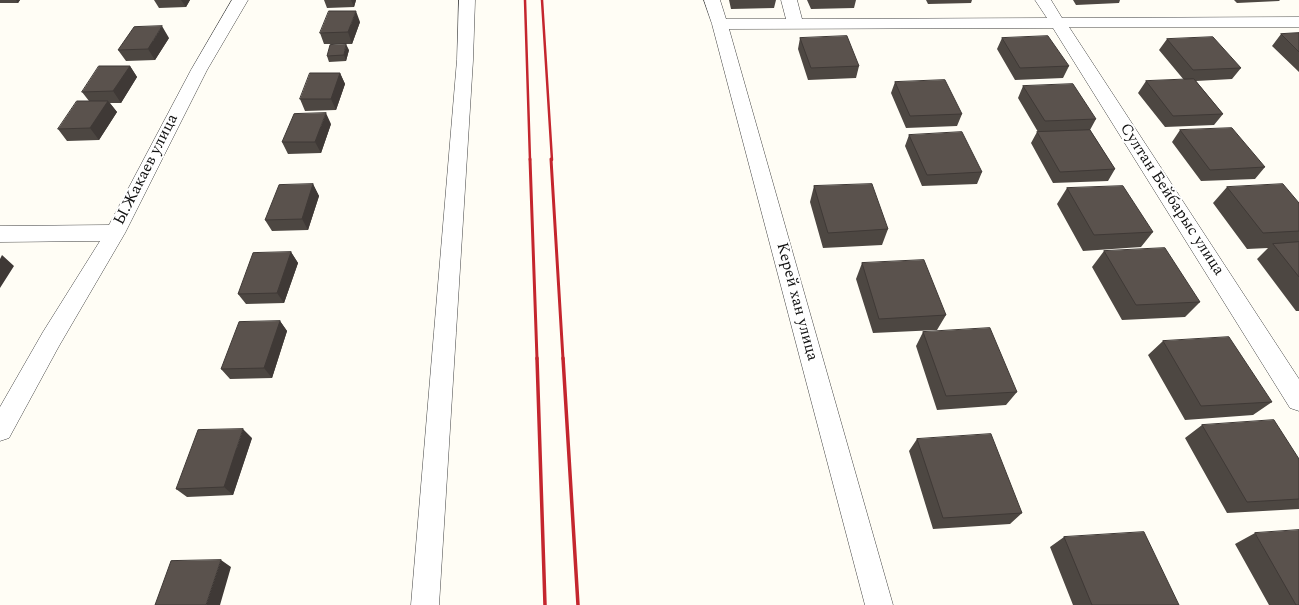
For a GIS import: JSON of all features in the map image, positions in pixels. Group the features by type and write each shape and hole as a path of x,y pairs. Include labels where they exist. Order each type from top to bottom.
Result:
{"street":[{"name":"Ы.Жакаев улица","path":"0,430 51,339 115,233 199,70 240,0"},
{"path":"425,605 465,60 467,0"},
{"name":"Керей хан улица","path":"712,0 720,24 879,605"},
{"path":"789,0 795,24"},
{"name":"Султан Бейбарыс улица","path":"1043,0 1299,400"},
{"path":"720,24 1299,22"},
{"path":"0,234 115,233"}],"building":[{"path":"329,11 356,11 348,32 320,33"},
{"path":"162,26 148,49 118,50 134,27"},
{"path":"1299,33 1299,52 1281,34"},
{"path":"847,36 859,66 811,68 800,38"},
{"path":"1048,36 1069,66 1020,68 1002,38"},
{"path":"1213,37 1241,68 1193,70 1167,39"},
{"path":"346,44 344,55 327,56 330,45"},
{"path":"99,66 130,66 113,91 82,92"},
{"path":"310,73 340,73 331,99 300,99"},
{"path":"1194,79 1223,114 1173,116 1146,81"},
{"path":"945,80 962,114 910,116 895,82"},
{"path":"1073,84 1096,119 1045,121 1023,86"},
{"path":"77,101 108,101 90,128 58,129"},
{"path":"326,113 315,142 282,142 294,114"},
{"path":"1232,128 1265,167 1210,170 1180,130"},
{"path":"1090,130 1115,169 1060,172 1037,132"},
{"path":"962,132 982,172 927,175 909,135"},
{"path":"313,184 302,219 265,220 279,185"},
{"path":"872,184 888,229 828,233 814,186"},
{"path":"1283,184 1299,203 1299,231 1263,233 1227,187"},
{"path":"1123,186 1153,232 1094,235 1067,188"},
{"path":"1299,242 1299,277 1273,244"},
{"path":"1165,248 1200,302 1136,305 1104,251"},
{"path":"291,252 277,293 238,294 253,253"},
{"path":"924,260 946,315 879,319 862,263"},
{"path":"280,321 264,368 221,369 239,322"},
{"path":"990,328 1017,392 946,396 923,332"},
{"path":"1229,337 1272,402 1201,406 1163,341"},
{"path":"1274,420 1299,459 1299,499 1247,502 1202,425"},
{"path":"243,429 224,487 176,489 198,430"},
{"path":"991,434 1022,513 943,518 917,439"},
{"path":"1299,530 1299,605 1296,605 1255,533"},
{"path":"1144,532 1179,605 1092,605 1064,537"},
{"path":"221,560 206,605 155,605 171,561"}],"railway":[{"path":"525,0 530,160"},
{"path":"542,0 552,160"},
{"path":"530,159 537,359"},
{"path":"551,159 563,359"},
{"path":"537,358 545,605"},
{"path":"563,358 578,605"}]}
